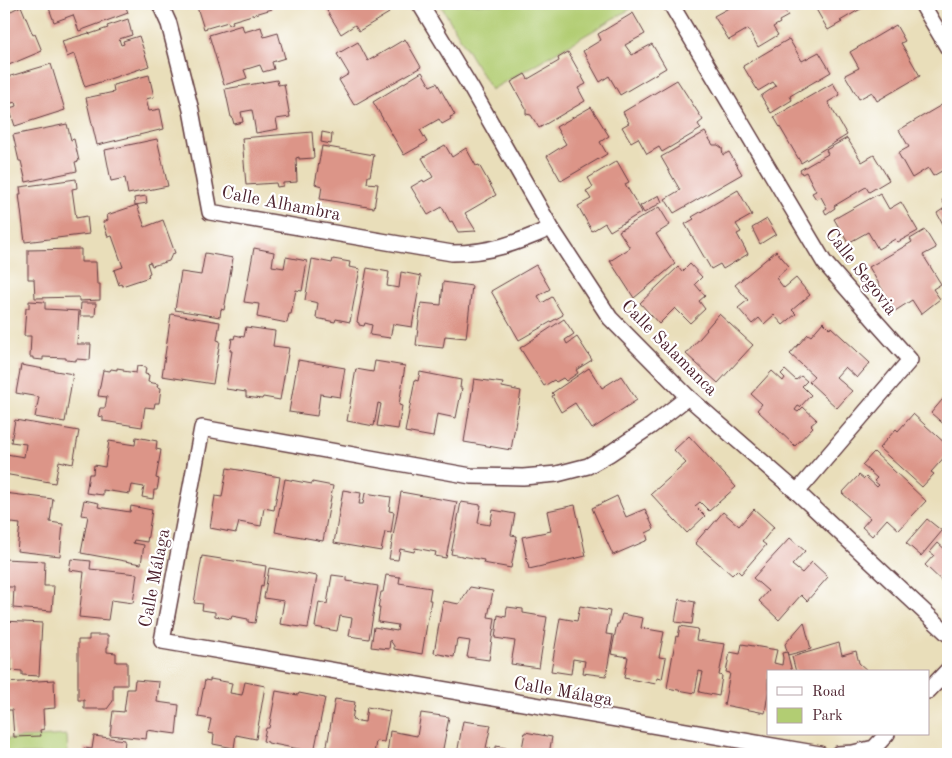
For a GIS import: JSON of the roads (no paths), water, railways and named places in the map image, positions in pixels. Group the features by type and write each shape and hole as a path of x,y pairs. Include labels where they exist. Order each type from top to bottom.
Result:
{"street":[{"name":"Calle Alhambra","path":"160,4 169,24 191,110 210,212 452,253 471,253 520,242 551,228"},
{"name":"Calle Salamanca","path":"420,4 471,88 551,228 610,318 688,397 797,492 948,634"},
{"name":"Calle Segovia","path":"677,4 672,6 824,262 910,360 797,492"},
{"path":"922,4 948,48"},
{"name":"Calle Málaga","path":"688,397 651,426 588,466 557,474 523,478 471,476 202,428 162,642 820,754"},
{"path":"930,689 948,670"},
{"path":"838,754 874,748 885,736"}]}
